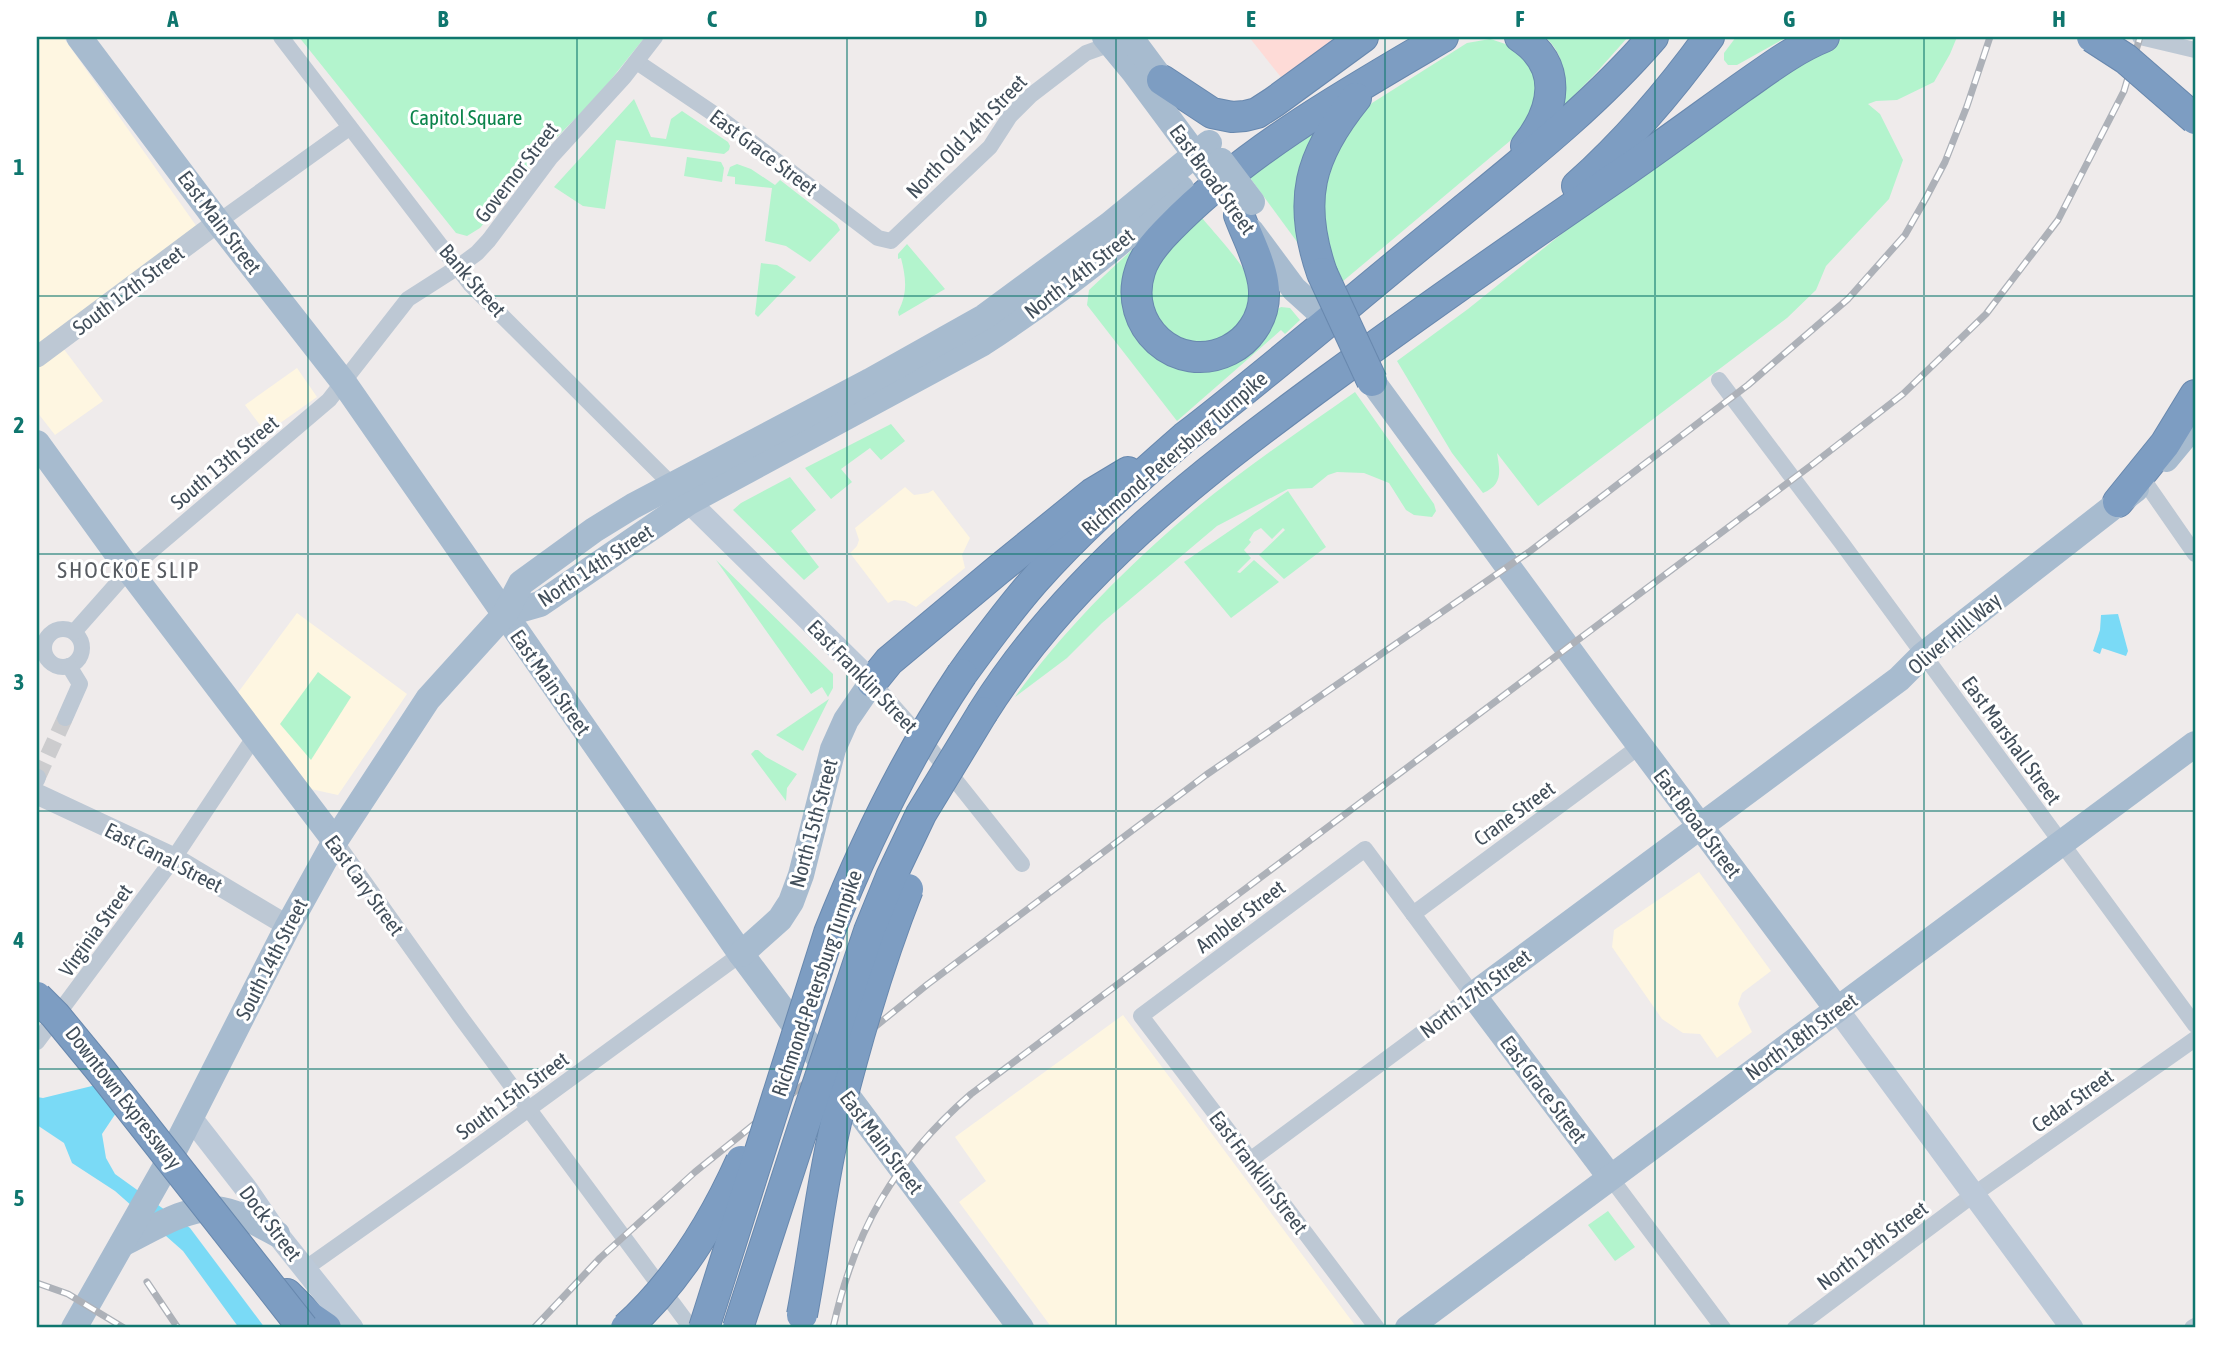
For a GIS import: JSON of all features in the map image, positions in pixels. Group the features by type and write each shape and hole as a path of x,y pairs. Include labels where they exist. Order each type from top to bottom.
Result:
{"highway":[{"path":"1162,80 1212,113 1232,117 1245,116 1257,113 1274,102 1363,37"},
{"path":"1243,210 1265,283 1266,301 1260,319 1249,335 1230,350 1202,357 1177,353 1154,338 1146,329 1137,307 1140,270 1150,251 1180,217 1218,184 1295,128 1443,37"},
{"path":"1497,182 1529,142 1545,115 1550,100 1551,82 1546,64 1532,45 1520,37"},
{"name":"Richmond-Petersburg Turnpike","path":"704,1328 829,933 857,865 909,757 962,674 1036,579 1096,519 1185,437 1497,182 1598,94 1653,37"},
{"path":"798,1328 839,1110 875,985 897,916 922,853 988,704 1056,614 1135,533 1226,457 1452,289 1548,213 1600,166 1649,113 1709,37"},
{"path":"1452,289 1817,37"},
{"path":"1787,56 1824,37"},
{"path":"2092,37 2126,60 2195,119"},
{"path":"1372,79 1332,130 1316,164 1309,213 1316,254 1308,280 1376,386"},
{"path":"2119,502 2165,444 2195,395"},
{"path":"872,682 889,660 1093,493 1185,437"},
{"name":"Richmond-Petersburg Turnpike","path":"738,1328 869,931 921,814 988,704"},
{"name":"Downtown Expressway","path":"37,984 245,1252"},
{"name":"Downtown Expressway","path":"37,997 101,1071 303,1328"},
{"path":"626,1328 661,1292 710,1219 732,1181 791,1052"},
{"path":"245,1252 303,1328"},
{"path":"245,1252 310,1317 326,1328"}],"main road":[{"name":"East Main Street","path":"79,37 218,222 336,392 505,614 741,954 1021,1328"},
{"name":"East Broad Street","path":"1123,39 1162,80 1243,210 1308,280 1325,317 2072,1328"},
{"name":"East Broad Street","path":"1123,39 1134,72 1209,159"},
{"name":"North 14th Street","path":"505,614 540,604 680,493 984,317 1109,225 1209,159"},
{"name":"Oliver Hill Way","path":"1700,827 1899,679 1923,655 2145,482 2195,424"},
{"name":"East Cary Street","path":"37,443 129,570 335,841"},
{"name":"East Franklin Street","path":"680,493 872,682"},
{"name":"South 14th Street","path":"74,1328 167,1164 288,926 335,841 428,699 505,614"},
{"name":"North 15th Street","path":"741,954 780,919 791,902 801,875 833,749 846,720 872,682"},
{"name":"North 18th Street","path":"1408,1328 2195,744"},
{"name":"North 17th Street","path":"1473,995 1700,827"},
{"name":"East Grace Street","path":"1473,995 1610,1177"},
{"name":"Dock Street","path":"191,1118 247,1190 277,1234 352,1328"},
{"path":"122,1244 173,1219 196,1211 217,1209 236,1214 277,1234"}],"street":[{"name":"Bank Street","path":"281,37 470,284 680,493"},
{"name":"Governor Street","path":"336,392 408,299 458,267 489,240 551,157 637,62 654,37"},
{"path":"2140,37 2195,50"},
{"name":"North Old 14th Street","path":"891,241 990,146 1024,100 1080,57 1123,39"},
{"name":"East Grace Street","path":"637,62 717,116 878,237 891,241"},
{"path":"218,222 349,128"},
{"name":"South 12th Street","path":"37,357 218,222"},
{"name":"East Marshall Street","path":"1719,380 2195,1025"},
{"name":"South 13th Street","path":"129,570 336,392"},
{"path":"2145,482 2195,554"},
{"path":"74,632 129,570"},
{"path":"68,629 74,632 81,642 81,654 69,666 62,667 51,662 44,651 50,634 56,630 68,629"},
{"path":"65,718 80,684 69,666"},
{"name":"East Franklin Street","path":"872,682 925,742 1022,864"},
{"name":"Virginia Street","path":"37,1042 174,858 255,736"},
{"name":"Crane Street","path":"1413,914 1640,746"},
{"name":"East Canal Street","path":"37,784 174,858 288,926"},
{"name":"East Cary Street","path":"335,841 459,1015 691,1328"},
{"name":"East Grace Street","path":"1365,849 1473,995"},
{"name":"Ambler Street","path":"1141,1016 1365,849"},
{"name":"South 15th Street","path":"306,1268 741,954"},
{"name":"North 17th Street","path":"1250,1160 1473,995"},
{"name":"East Franklin Street","path":"1141,1016 1377,1328"},
{"name":"Cedar Street","path":"1973,1195 2195,1039"},
{"name":"East Grace Street","path":"1610,1177 1723,1328"},
{"name":"North 19th Street","path":"1795,1328 1973,1195"}],"shaded area":[{"path":"37,37 63,37 202,234 37,358"},
{"path":"1249,37 1345,37 1284,81"},
{"path":"63,348 103,401 55,435 37,412 37,368"},
{"path":"297,368 317,397 266,433 245,405"},
{"path":"905,487 914,495 933,490 970,538 962,555 965,568 916,607 905,601 894,600 888,603 850,553 859,540 855,528"},
{"path":"297,613 407,694 338,795 297,786 234,698"},
{"path":"1699,872 1771,971 1742,993 1738,1004 1752,1032 1717,1058 1700,1034 1683,1033 1662,1019 1612,947 1614,930"},
{"path":"1123,1015 1357,1328 1052,1328 959,1202 986,1181 955,1137"}],"green space":[{"name":"Capitol Square","path":"299,37 645,37 597,97 544,150 480,228 467,236 456,233"},
{"path":"1545,37 1628,37 1558,112 1563,92 1563,72 1558,53"},
{"path":"1736,37 1787,37 1737,65 1728,65 1724,60 1724,53"},
{"path":"1847,37 1957,37 1934,82 1897,100 1868,104 1880,114 1903,160 1889,199 1826,266 1816,290 1787,318 1538,506 1497,453 1499,477 1494,486 1483,493 1452,453 1397,361 1468,309 1569,228 1684,144 1815,52"},
{"path":"1490,39 1518,51 1542,88 1529,125 1342,282 1332,258 1322,219 1321,192 1342,131 1372,103 1467,43"},
{"path":"634,99 651,137 666,139 671,119 682,111 728,142 729,150 724,154 616,140 605,209 583,206 554,187"},
{"path":"1324,122 1303,250 1248,175"},
{"path":"687,157 721,162 724,168 722,182 684,176"},
{"path":"737,164 751,169 775,185 780,180 837,224 840,230 810,262 786,246 765,241 772,188 735,184 735,177 727,176 730,167"},
{"path":"1198,213 1244,270 1250,294 1247,311 1238,325 1226,335 1210,342 1194,343 1178,338 1157,319 1151,307 1149,282 1157,261"},
{"path":"1154,229 1127,277 1180,366 1281,307 1290,308 1300,320 1285,334 1281,330 1177,421 1087,305 1089,290"},
{"path":"907,244 945,289 899,316 905,279 898,254"},
{"path":"761,263 777,265 796,277 758,317 755,314"},
{"path":"1355,392 1434,504 1436,511 1432,517 1414,515 1406,510 1389,483 1364,473 1337,472 1328,475 1312,488 1288,489 1217,526 1102,623 1067,658 1015,697 1070,629 1154,545 1240,473"},
{"path":"891,424 905,441 881,460 870,448 841,469 852,482 831,499 805,468"},
{"path":"790,477 816,510 791,531 819,567 804,580 733,510"},
{"path":"1288,491 1326,547 1284,579 1259,555 1285,530 1283,528 1272,539 1261,528 1254,532 1249,540 1251,542 1244,550 1251,558 1237,572 1240,573 1254,560 1279,582 1231,618 1184,562"},
{"path":"716,560 833,674 833,688 828,697 822,687 811,694"},
{"path":"318,672 351,697 311,760 280,724"},
{"path":"829,699 803,751 776,735"},
{"path":"755,750 797,774 787,788 786,801 751,754"},
{"path":"1608,1211 1635,1247 1615,1261 1588,1225"}],"water":[{"path":"2118,614 2128,651 2126,656 2102,648 2100,654 2093,651 2100,630 2101,615"},
{"path":"115,1076 118,1110 102,1134 106,1158 115,1174 190,1228 265,1328 239,1328 183,1251 115,1191 72,1163 64,1143 37,1125 37,1097 43,1098 92,1086"}],"tunnel":[{"path":"38,777 65,718"}],"railway":[{"path":"534,1328 600,1258 695,1172 928,984 1206,775 1529,552 1748,385 1848,299 1905,235 1926,198 1945,162 1990,37"},
{"path":"833,1328 853,1259 881,1199 920,1145 971,1094 1813,464 1903,394 1986,314 2058,220 2124,91 2140,37"},
{"path":"147,1282 178,1328"},
{"path":"37,1283 68,1294 124,1328"}],"district":[{"name":"SHOCKOE SLIP","path":"129,570"}]}
